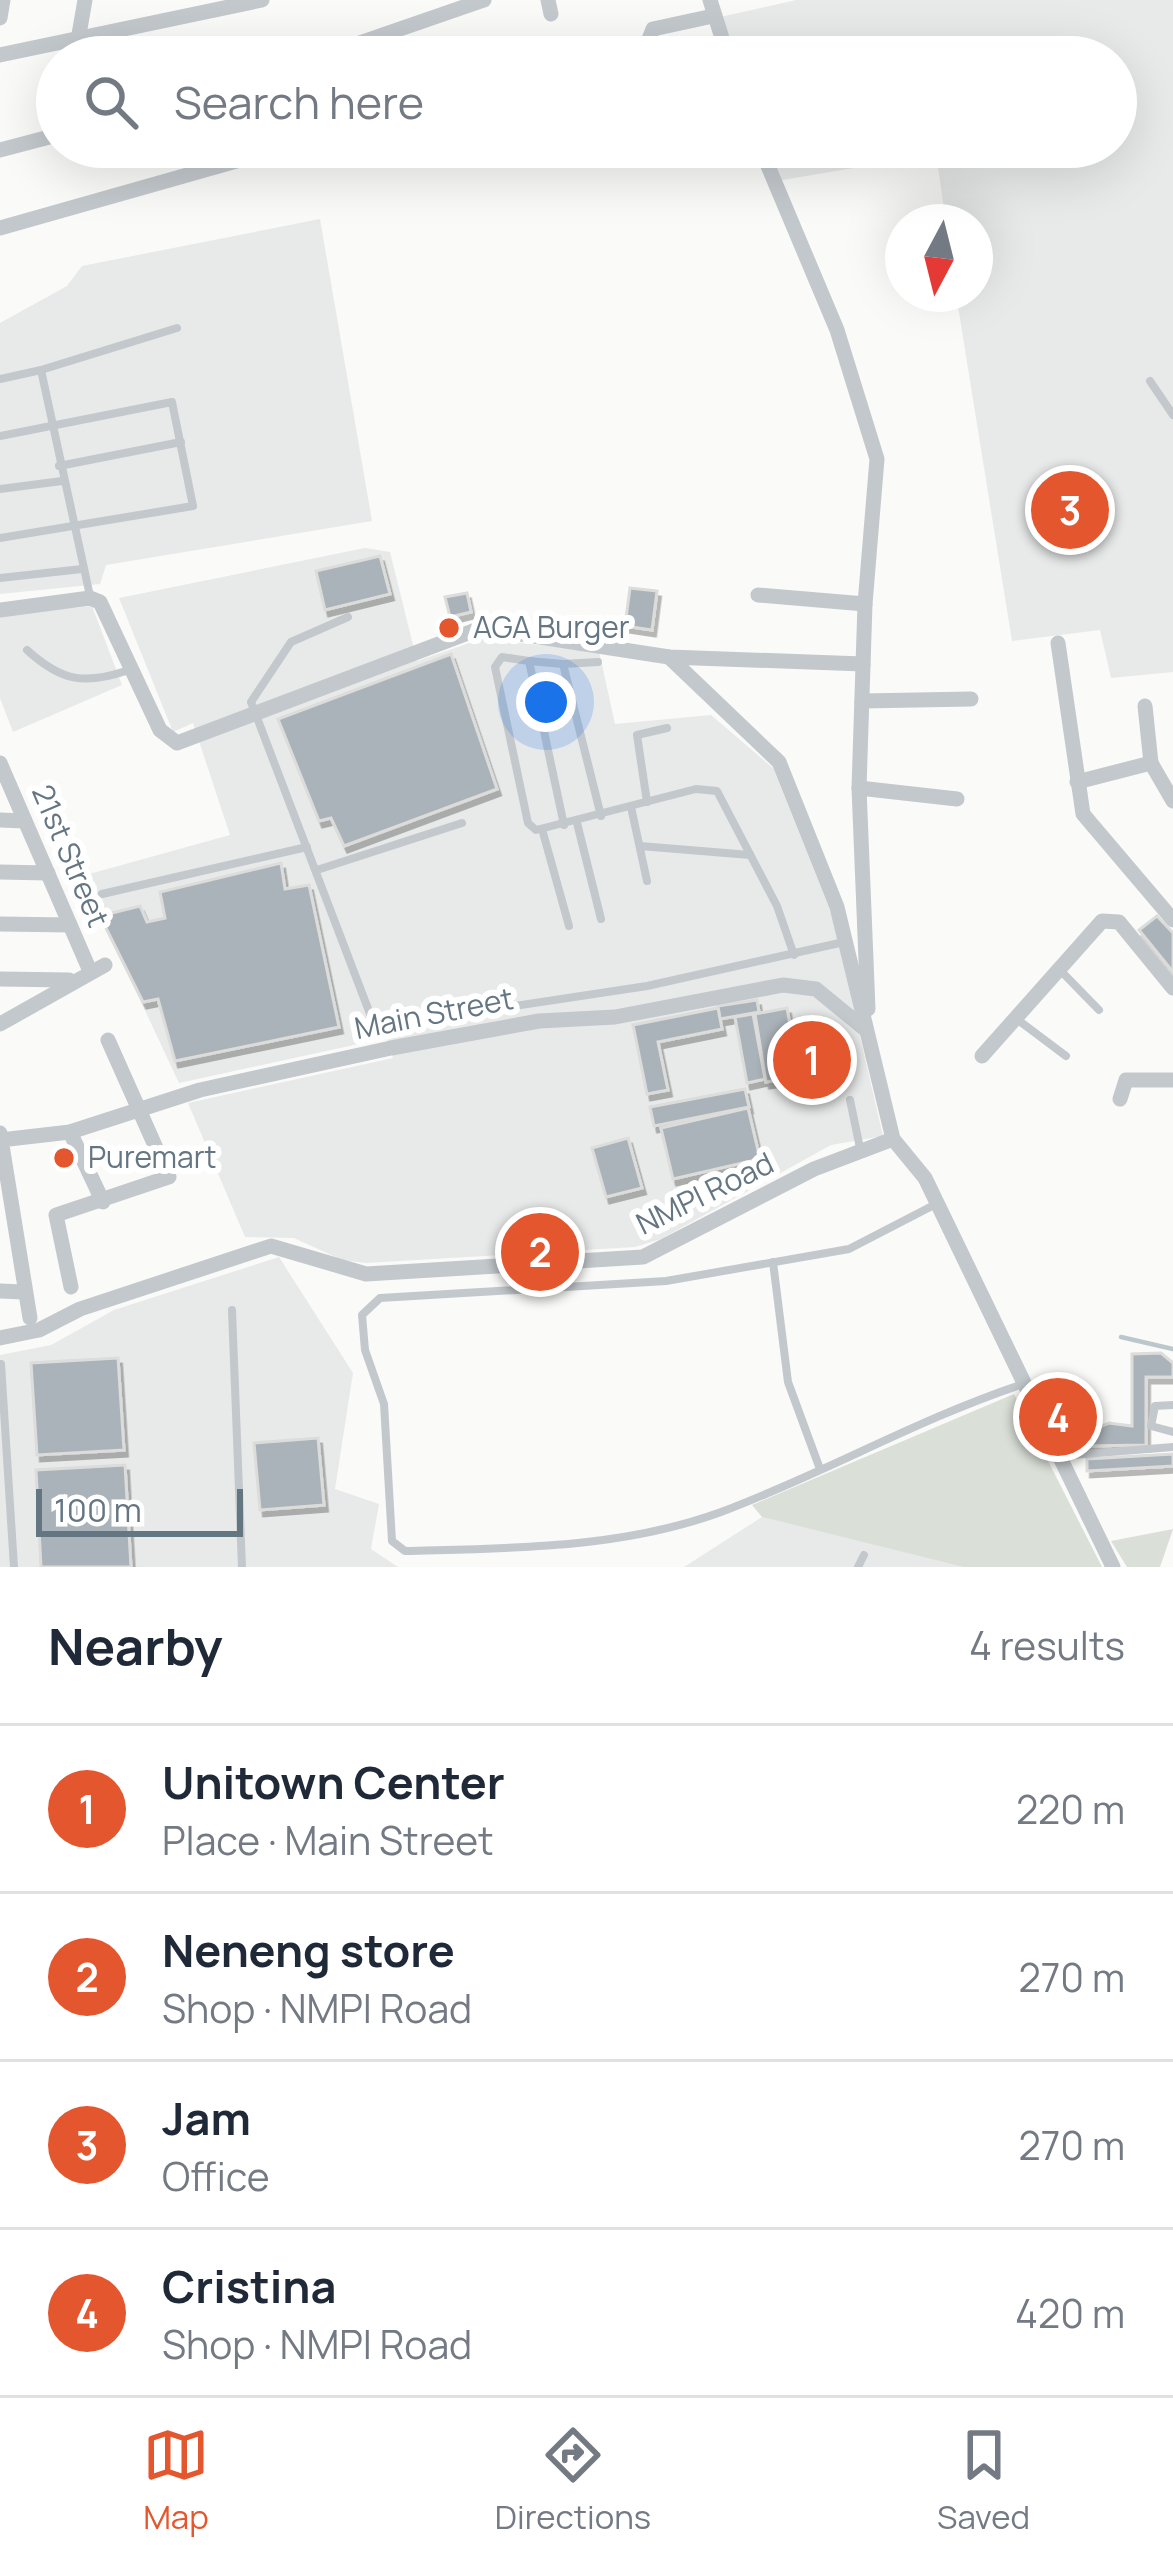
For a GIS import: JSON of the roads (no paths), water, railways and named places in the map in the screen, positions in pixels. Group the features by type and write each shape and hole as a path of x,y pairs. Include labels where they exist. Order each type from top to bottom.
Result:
{"street":[{"path":"0,18 3,0"},
{"path":"79,36 85,0"},
{"path":"159,20 162,0"},
{"path":"380,36 484,0"},
{"path":"94,36 253,1"},
{"path":"650,36 653,29 711,8"},
{"path":"0,55 36,48"},
{"path":"0,150 36,141"},
{"path":"0,228 205,168"},
{"path":"769,168 837,330 872,431 877,473 865,604 860,788 868,1032"},
{"path":"758,595 865,604"},
{"path":"0,610 90,598 112,622 167,740 177,742 481,628 669,657 863,664"},
{"path":"1058,643 1083,814 1173,920"},
{"path":"669,657 778,762 837,907 893,1139 925,1178 1112,1567"},
{"path":"862,701 971,699"},
{"path":"1145,706 1151,763 1173,802"},
{"path":"1077,782 1151,763"},
{"name":"21st Street","path":"0,1024 98,968 70,925 1,766"},
{"path":"860,788 957,799"},
{"path":"0,820 25,820"},
{"path":"0,872 48,873"},
{"path":"982,1056 1102,921 1111,919 1173,988"},
{"path":"0,924 70,925"},
{"path":"0,979 71,980"},
{"name":"Main Street","path":"1,1140 70,1132 137,1108 392,1048 539,1022 616,1017 794,984 816,989 868,1032"},
{"path":"71,1287 55,1217 169,1177 108,1040"},
{"path":"1120,1099 1126,1080 1134,1077 1173,1080"},
{"path":"0,1130 8,1245 30,1318"},
{"path":"70,1132 103,1202"},
{"name":"NMPI Road","path":"0,1338 39,1330 80,1309 271,1246 366,1274 643,1256 860,1150 893,1139"},
{"path":"0,1292 24,1292"}],"lane":[{"path":"0,380 177,328"},
{"path":"41,370 70,527 90,598"},
{"path":"1150,381 1173,415"},
{"path":"0,436 172,402 194,506 0,538"},
{"path":"59,466 181,442"},
{"path":"0,489 62,481"},
{"path":"0,578 83,569"},
{"path":"348,617 291,642 251,702 375,1027 647,986 844,942"},
{"path":"27,650 51,672 76,682 131,670"},
{"path":"598,662 563,664 502,657 495,667 528,824 542,829 564,826 695,789 717,791 752,855 794,955"},
{"path":"529,661 564,826"},
{"path":"563,664 601,817"},
{"path":"647,802 637,735 668,728"},
{"path":"632,807 647,881"},
{"path":"317,870 462,823"},
{"path":"577,823 601,920"},
{"path":"542,829 569,926"},
{"path":"640,846 752,855"},
{"path":"102,894 307,847"},
{"path":"1057,967 1099,1010"},
{"path":"1014,1017 1066,1056"},
{"path":"850,1100 860,1150"},
{"path":"937,1203 848,1249 666,1281 380,1298 370,1305 362,1330 384,1404 392,1541 405,1551 511,1548 647,1533 719,1513 1023,1384"},
{"path":"773,1262 788,1382 820,1469"},
{"path":"232,1310 242,1567"},
{"path":"2,1364 14,1567"},
{"path":"1173,1406 1155,1406 1151,1426 1173,1432"},
{"path":"1059,1456 1173,1447"},
{"path":"858,1567 864,1555"}],"waterway":[{"path":"1121,1337 1173,1349"}],"place":[{"name":"Jam","path":"1070,510"},
{"name":"AGA Burger","path":"449,628"},
{"name":"Unitown Center","path":"812,1060"},
{"name":"Puremart","path":"64,1158"},
{"name":"Neneng store","path":"540,1252"},
{"name":"Cristina","path":"1058,1417"}]}
